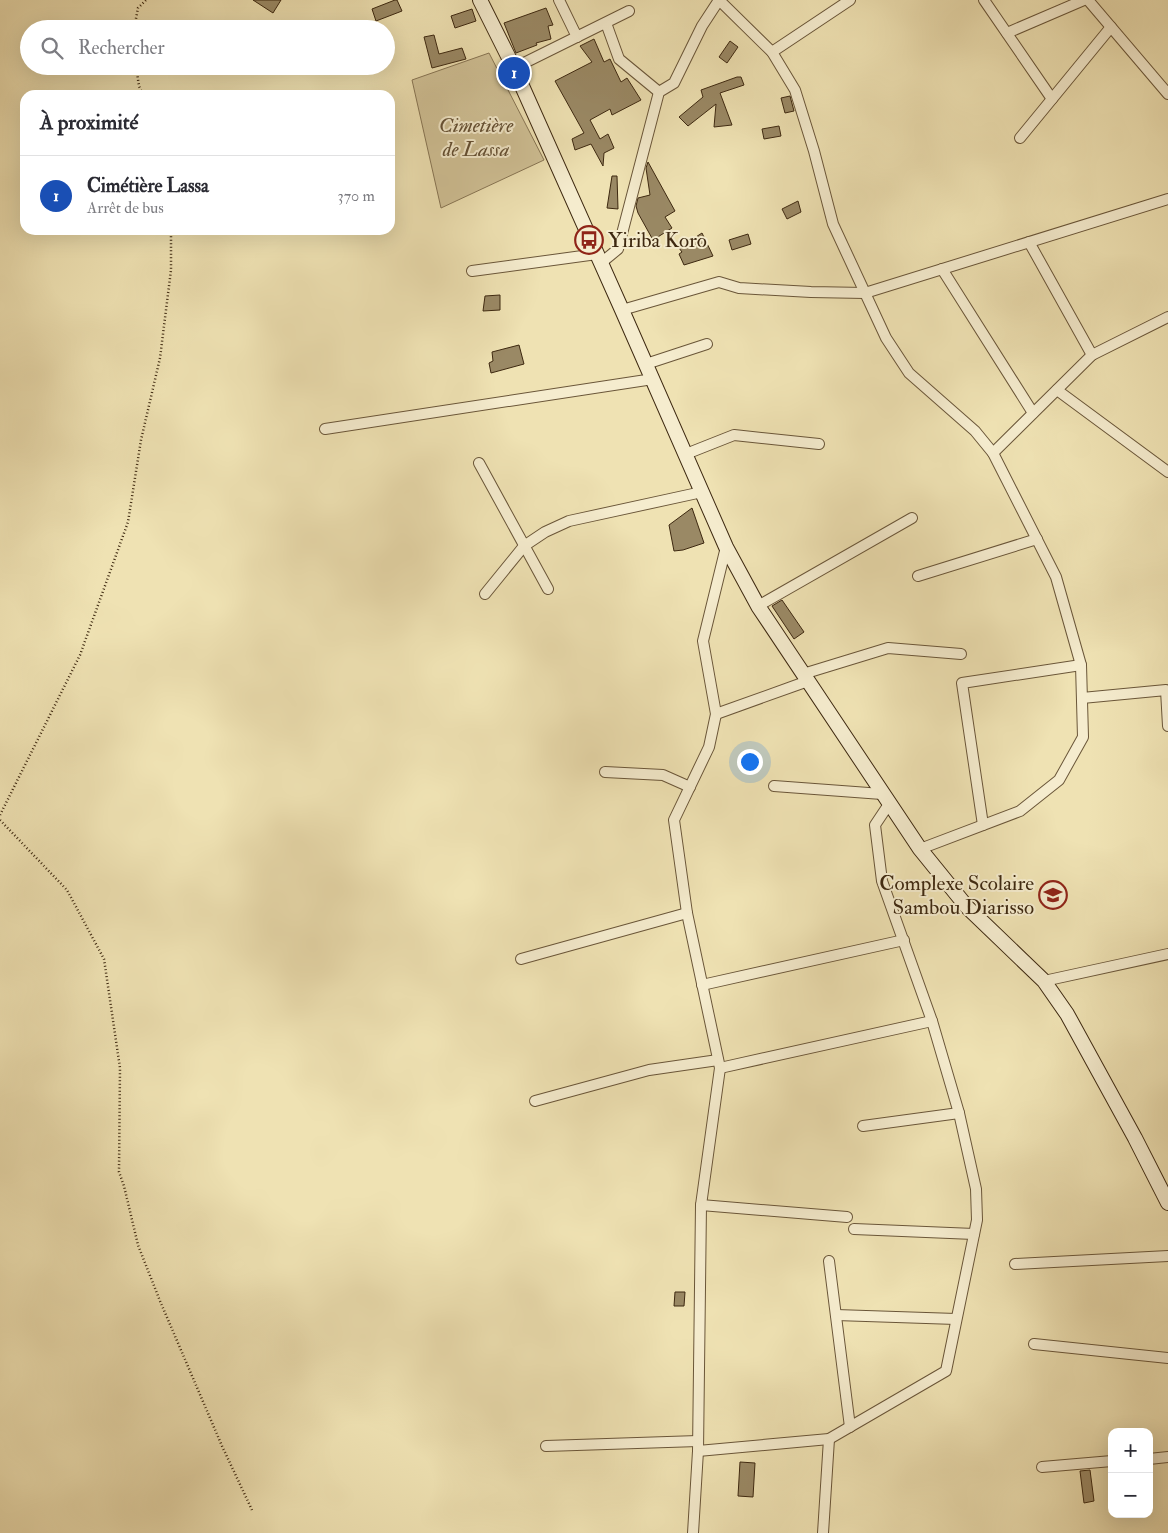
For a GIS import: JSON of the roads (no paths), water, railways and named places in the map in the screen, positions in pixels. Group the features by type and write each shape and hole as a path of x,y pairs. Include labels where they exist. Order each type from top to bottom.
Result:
{"street":[{"path":"480,0 514,68 726,547 758,606 920,849 967,907 1044,981 1067,1014 1163,1181 1168,1203"},
{"path":"558,0 577,37"},
{"path":"472,271 599,258 618,249 660,92 674,83 702,26 719,0 772,52 796,90 833,224 886,338 909,373 976,431 993,453 1056,577 1082,666 1082,737 1059,780 1020,811 920,849"},
{"path":"772,52 850,0"},
{"path":"984,0 1052,99"},
{"path":"1007,34 1084,0"},
{"path":"1088,0 1168,94"},
{"path":"514,68 630,11"},
{"path":"606,23 619,58 660,92"},
{"path":"1020,138 1111,27"},
{"path":"622,310 719,282 739,288 865,293 1168,199"},
{"path":"1029,242 1092,355"},
{"path":"942,269 1033,414"},
{"path":"993,453 1092,355 1168,317"},
{"path":"646,364 707,344"},
{"path":"325,430 653,380"},
{"path":"1057,390 1168,472"},
{"path":"686,454 734,435 819,444"},
{"path":"480,463 548,589"},
{"path":"486,594 524,546 545,532 569,521 702,492"},
{"path":"758,606 912,518"},
{"path":"918,576 1037,539"},
{"path":"693,1533 698,1446 701,1204 719,1064 687,913 674,820 708,747 716,714 703,641 726,547"},
{"path":"716,714 805,677 888,648 961,654"},
{"path":"983,825 962,683 1082,666"},
{"path":"1082,698 1166,690 1168,726"},
{"path":"605,772 663,775 690,787"},
{"path":"774,786 885,799"},
{"path":"546,1446 698,1446 829,1439 946,1371 977,1220 976,1189 959,1113 932,1021 882,881 875,825 885,799"},
{"path":"521,959 687,913"},
{"path":"702,985 904,940"},
{"path":"1044,981 1168,954"},
{"path":"535,1102 649,1070 719,1064 932,1021"},
{"path":"863,1126 959,1113"},
{"path":"701,1204 847,1217"},
{"path":"854,1229 974,1234"},
{"path":"1015,1264 1168,1256"},
{"path":"829,1261 850,1427"},
{"path":"836,1314 956,1319"},
{"path":"1034,1344 1168,1358"},
{"path":"823,1533 829,1439"},
{"path":"1153,1458 1168,1457"},
{"path":"1042,1467 1108,1461"}],"place":[{"name":"Cimétière Lassa","path":"514,73"},
{"name":"Yiriba Koro","path":"589,240"},
{"name":"Complexe Scolaire Sambou Diarisso","path":"1053,895"}],"park label":[{"name":"Cimetière de Lassa","path":"476,137"}]}
